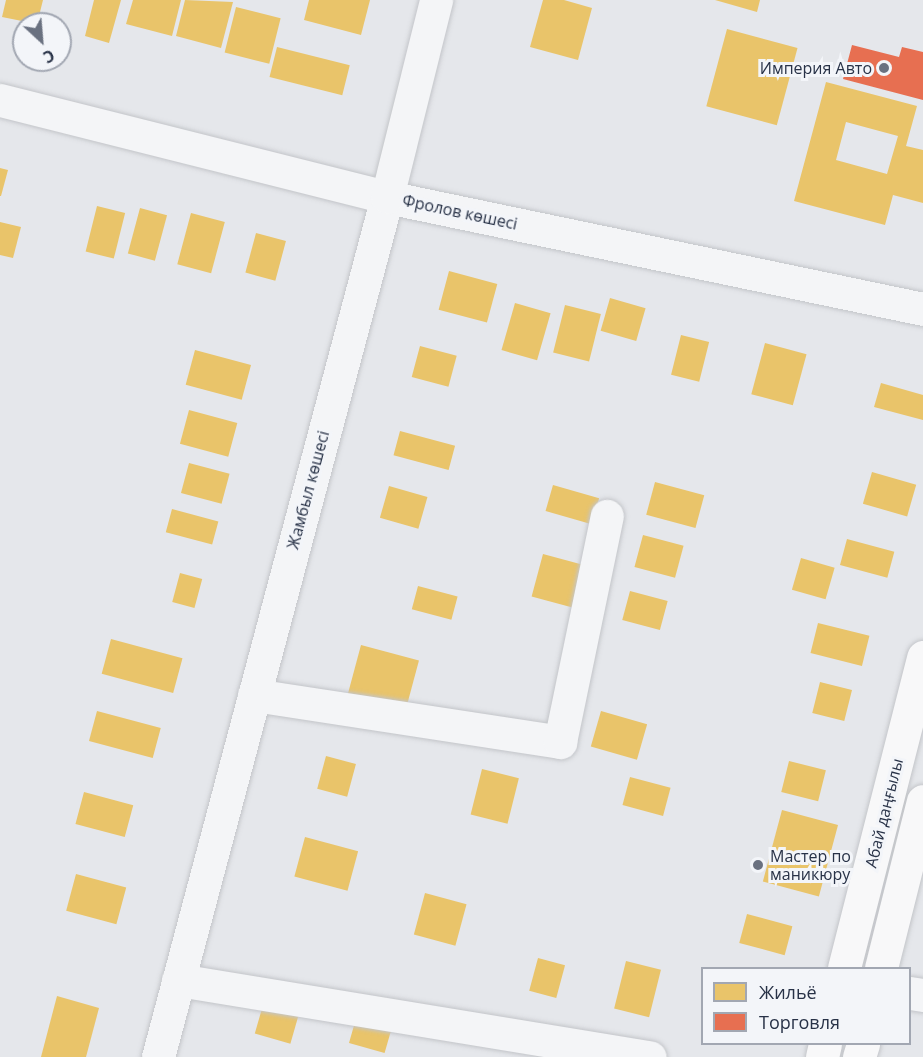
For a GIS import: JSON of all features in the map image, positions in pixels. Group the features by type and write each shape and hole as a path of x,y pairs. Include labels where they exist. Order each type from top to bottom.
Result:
{"main road":[{"name":"Абай даңғылы","path":"845,967 923,657"},
{"path":"882,967 923,801"}],"street":[{"name":"Жамбыл көшесі","path":"158,1057 387,197 436,0"},
{"name":"Фролов көшесі","path":"0,100 387,197 923,309"},
{"path":"254,695 560,742 607,516"},
{"path":"178,980 650,1057"}],"building: Жильё":[{"path":"6,0 43,0 40,12 12,12 12,19 2,17"},
{"path":"94,0 121,0 109,43 85,36"},
{"path":"133,0 181,0 172,36 126,24"},
{"path":"185,0 233,2 221,48 176,36"},
{"path":"309,0 370,0 361,35 304,20"},
{"path":"543,0 564,0 592,8 578,60 530,47"},
{"path":"715,0 760,0 757,12"},
{"path":"236,7 281,18 269,64 225,53"},
{"path":"727,29 798,48 777,125 706,106"},
{"path":"277,47 350,65 342,95 270,77"},
{"path":"826,82 917,106 906,146 923,150 923,203 893,195 885,225 794,201","holes":["846,122 898,136 887,174 836,160"]},
{"path":"0,168 8,170 1,196 0,196"},
{"path":"97,206 125,213 114,259 86,252"},
{"path":"140,208 167,215 155,261 128,253"},
{"path":"191,213 225,222 211,273 177,264"},
{"path":"0,222 21,227 13,258 0,255"},
{"path":"256,233 286,241 275,281 245,273"},
{"path":"449,271 497,284 487,323 439,310"},
{"path":"610,298 646,308 636,341 601,331"},
{"path":"515,303 551,313 537,360 501,350"},
{"path":"565,305 601,314 589,361 553,353"},
{"path":"681,335 709,342 699,382 671,375"},
{"path":"765,343 807,354 793,405 751,394"},
{"path":"420,346 457,356 448,387 412,377"},
{"path":"195,350 251,365 242,400 186,385"},
{"path":"881,383 923,395 923,420 874,407"},
{"path":"189,410 237,423 228,457 180,444"},
{"path":"400,431 455,446 449,470 394,455"},
{"path":"189,463 230,474 222,504 181,493"},
{"path":"872,472 916,485 907,516 863,504"},
{"path":"655,482 704,495 695,528 646,515"},
{"path":"553,485 599,498 592,524 546,511"},
{"path":"389,486 427,497 418,529 380,518"},
{"path":"172,509 218,521 212,545 166,532"},
{"path":"643,535 684,546 675,578 634,567"},
{"path":"847,539 894,552 887,578 840,565"},
{"path":"543,554 588,566 577,609 532,597"},
{"path":"801,558 835,568 826,599 792,590"},
{"path":"180,573 202,579 194,608 172,602"},
{"path":"418,586 458,597 451,620 412,609"},
{"path":"630,591 668,601 660,630 622,620"},
{"path":"818,623 869,636 862,666 811,653"},
{"path":"111,639 182,658 173,693 102,674"},
{"path":"361,645 419,661 404,715 347,699"},
{"path":"820,682 852,690 844,721 812,713"},
{"path":"97,711 161,728 153,758 89,741"},
{"path":"601,711 647,724 637,760 591,747"},
{"path":"326,756 356,764 347,797 317,789"},
{"path":"789,761 826,770 818,801 781,792"},
{"path":"482,769 519,778 508,824 471,815"},
{"path":"630,777 671,788 663,816 622,805"},
{"path":"84,792 133,805 125,837 75,824"},
{"path":"782,810 838,825 819,896 763,881"},
{"path":"305,837 358,851 348,891 294,877"},
{"path":"76,874 126,887 116,924 66,911"},
{"path":"425,893 467,904 455,946 414,935"},
{"path":"747,914 792,926 785,955 739,943"},
{"path":"538,958 565,965 556,998 529,991"},
{"path":"626,961 661,970 649,1017 614,1009"},
{"path":"57,996 99,1008 86,1057 41,1057"},
{"path":"265,998 301,1008 290,1044 255,1034"},
{"path":"357,1015 393,1025 385,1053 349,1043"}],"building: Торговля":[{"name":"Империя Авто","path":"852,45 899,57 902,47 923,52 923,100 843,79"}],"place":[{"name":"Империя Авто","path":"884,68"},
{"name":"Мастер по маникюру","path":"758,865"}]}
